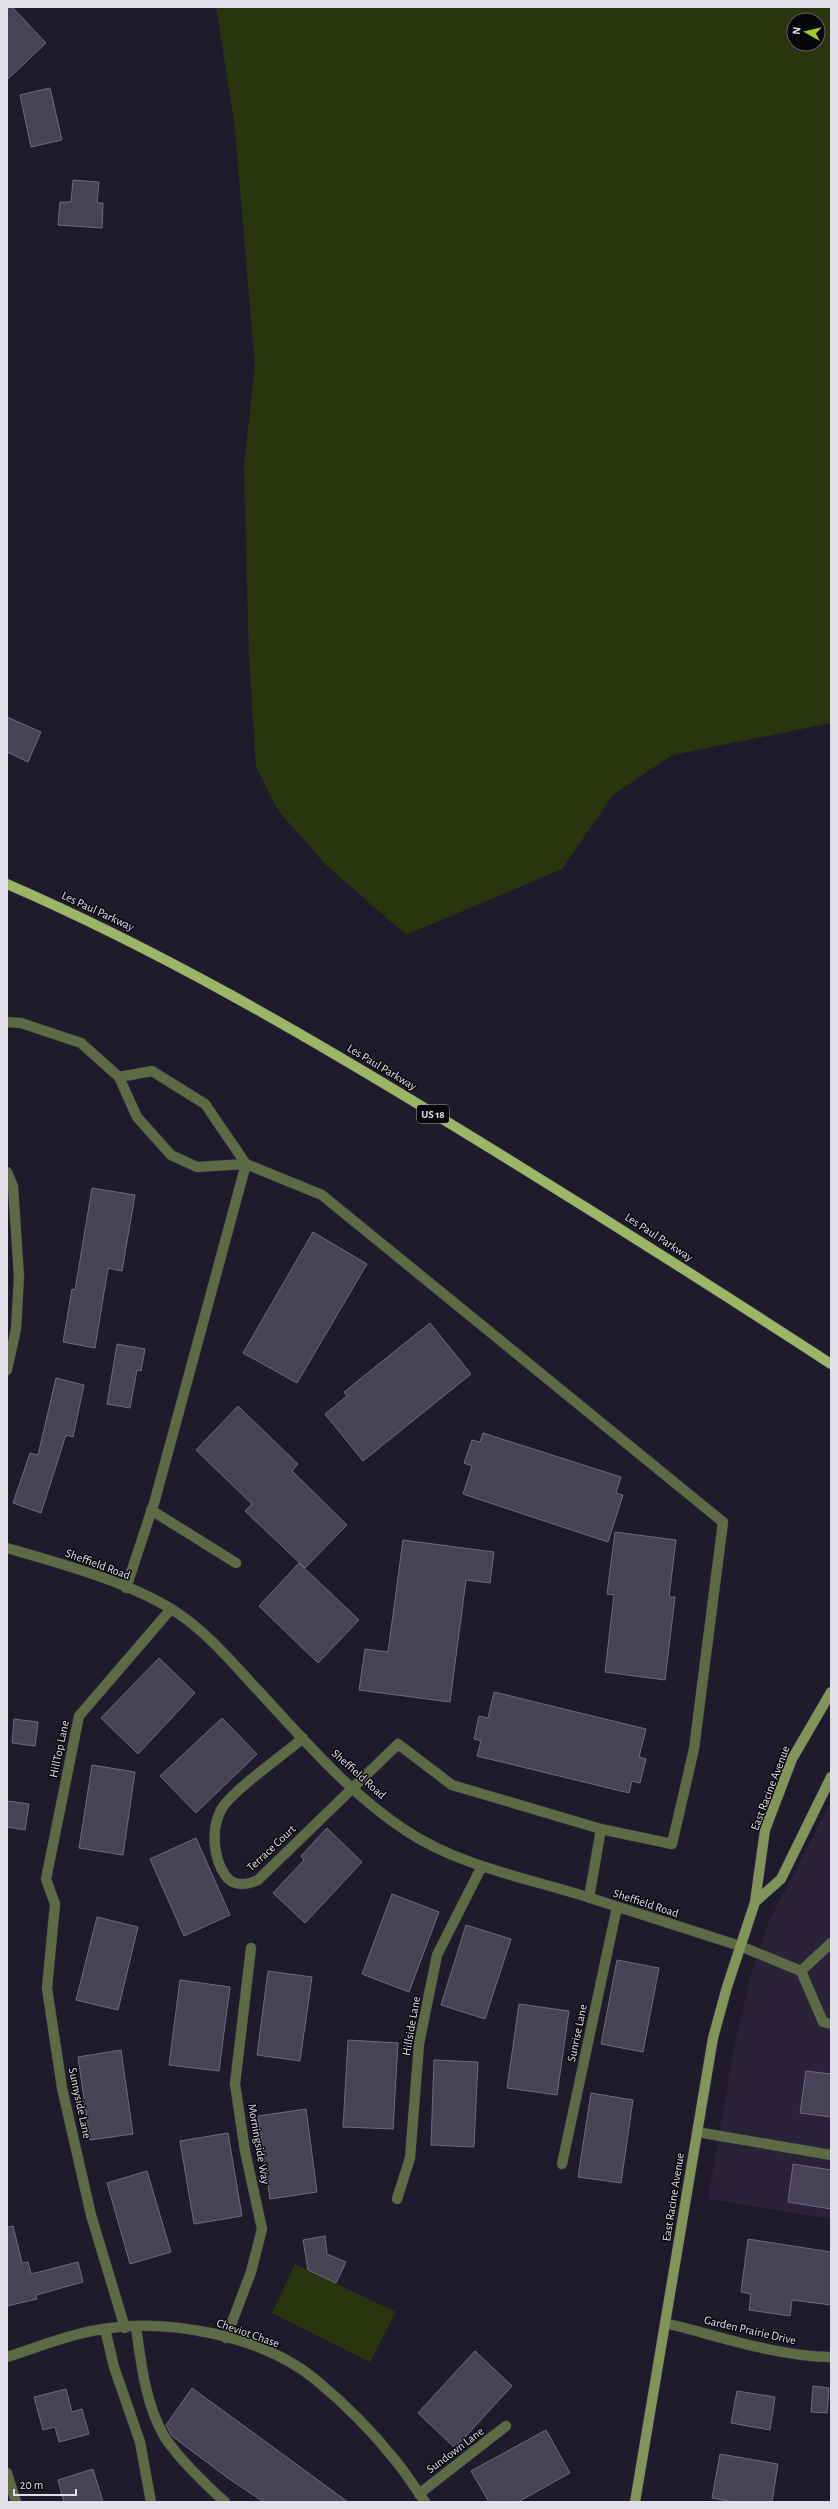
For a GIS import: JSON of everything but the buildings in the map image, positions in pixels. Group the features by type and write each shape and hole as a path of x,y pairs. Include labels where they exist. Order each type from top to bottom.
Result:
{"main road":[{"name":"Les Paul Parkway","path":"7,884 130,940 296,1030 624,1230 831,1364"},
{"name":"East Racine Avenue","path":"635,2502 713,2038 740,1946 755,1902 765,1830 792,1759 831,1692"},
{"name":"East Racine Avenue","path":"755,1902 781,1879 831,1778"}],"street":[{"path":"7,1022 21,1023 81,1043 119,1077 137,1117 171,1155 197,1167 246,1164 322,1195 723,1522 694,1749 672,1844 601,1829 589,1898"},
{"path":"119,1077 152,1071 205,1104 246,1164 151,1510 126,1588"},
{"path":"7,1172 13,1186 19,1277 16,1329 7,1370"},
{"path":"151,1510 236,1563"},
{"name":"Sheffield Road","path":"7,1548 126,1588 160,1602 171,1609 220,1649 303,1738 352,1787 405,1830 432,1845 482,1866 740,1946 801,1971"},
{"name":"HillTop Lane","path":"46,1879 79,1716 171,1609"},
{"name":"Terrace Court","path":"303,1738 234,1794 221,1810 216,1827 215,1841 218,1858 226,1876 235,1883 247,1885 258,1880 352,1787 398,1744 452,1785 601,1829"},
{"name":"Hillside Lane","path":"397,2199 410,2158 419,2044 437,1955 482,1866"},
{"name":"Sunnyside Lane","path":"46,1879 55,1904 47,1988 62,2088 91,2216 126,2328"},
{"name":"Sunrise Lane","path":"562,2164 617,1907"},
{"path":"831,1943 801,1971 823,2022 831,2024"},
{"name":"Morningside Way","path":"226,2338 251,2272 262,2229 245,2151 236,2084 251,1948"},
{"path":"697,2132 831,2155"},
{"name":"Garden Prairie Drive","path":"665,2323 747,2344 810,2356 831,2356"},
{"path":"136,2327 144,2384 163,2434 205,2485 225,2502"},
{"name":"Cheviot Chase","path":"7,2357 64,2339 105,2329 136,2327 180,2327 226,2338 267,2352 315,2379 362,2422 396,2460 425,2502"},
{"path":"105,2329 114,2367 140,2442 151,2502"},
{"name":"Sundown Lane","path":"419,2494 506,2426"},
{"path":"7,2473 16,2502"}],"shaded area":[{"path":"831,1802 831,2219 708,2199 734,2047 751,1975 768,1923"}],"green space":[{"path":"216,7 831,7 831,723 672,755 613,795 562,869 406,935 324,863 277,809 256,766 249,658 244,466 255,365 234,120"},
{"path":"295,2264 396,2312 370,2362 272,2313"}]}
